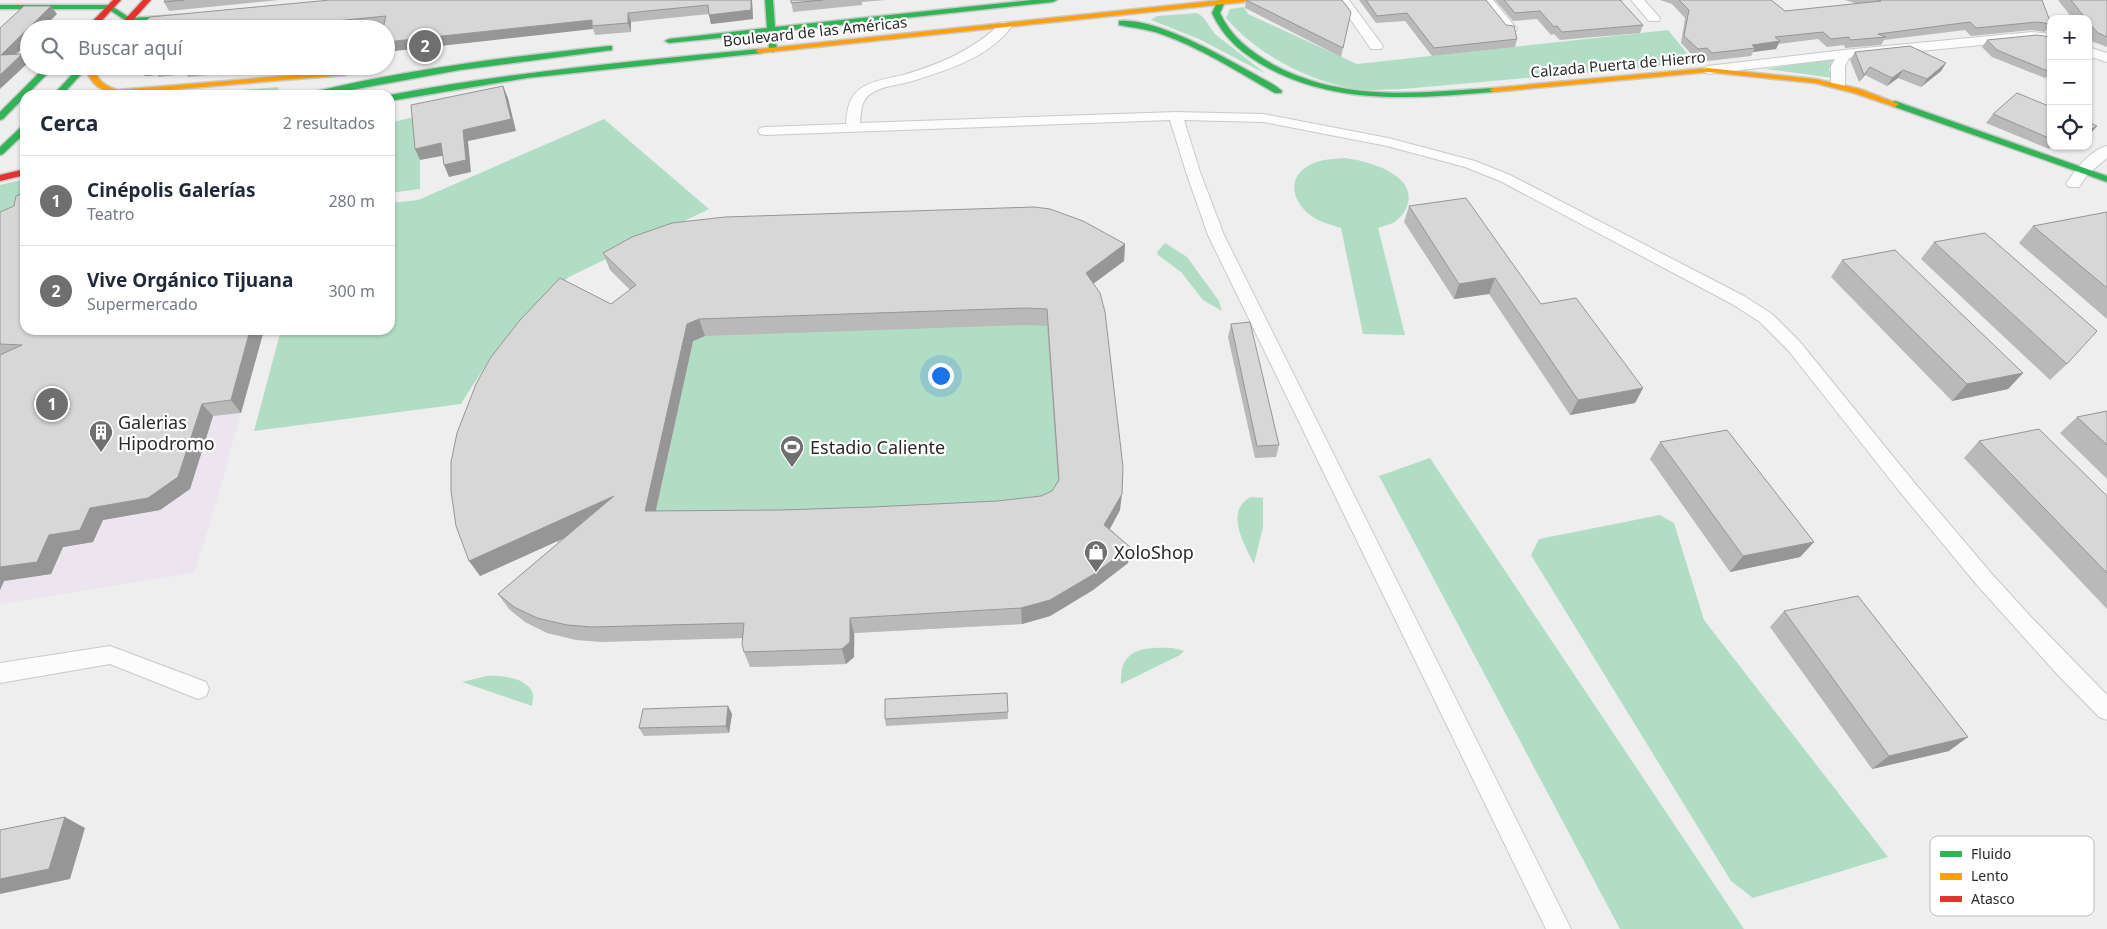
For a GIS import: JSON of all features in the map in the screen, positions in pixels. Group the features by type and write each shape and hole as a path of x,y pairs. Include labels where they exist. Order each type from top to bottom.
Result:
{"main road":[{"path":"129,20 147,0"},
{"path":"769,0 773,50"},
{"name":"Boulevard de las Américas","path":"656,43 1053,0"},
{"name":"Boulevard de las Américas","path":"395,97 444,87 579,70 1244,0"},
{"name":"Calzada Puerta de Hierro","path":"1221,2 1216,13 1220,24 1230,37 1287,78 1312,86 1367,97 1413,96 1590,82 1705,70 1788,77 1840,92 2076,180 2107,180"},
{"path":"113,3 122,20"},
{"path":"0,7 113,3"},
{"path":"97,20 113,3"},
{"path":"161,20 190,16"},
{"path":"1064,20 1128,23 1151,26 1170,32 1286,94"},
{"path":"395,68 617,47"},
{"path":"1228,63 1250,53"},
{"path":"337,90 433,71 520,57"},
{"path":"395,109 579,70"},
{"path":"27,90 42,75"},
{"path":"62,90 76,75"},
{"path":"92,75 94,83 109,90"},
{"path":"141,90 315,75"},
{"path":"294,77 302,84 301,90"},
{"path":"1590,82 1601,94"},
{"name":"Calzada Puerta de Hierro","path":"1722,83 1755,85 1817,94 1840,92"},
{"path":"0,117 20,97"},
{"path":"3,158 20,134"},
{"path":"0,178 20,173"}],"street":[{"path":"1343,0 1376,46"},
{"path":"1486,0 1510,29"},
{"path":"1637,0 1654,18"},
{"path":"853,127 854,106 858,97 868,89 944,67 972,54 996,38 1006,26"},
{"path":"1705,70 1844,54 2032,36 2047,38"},
{"path":"2092,52 2107,58"},
{"path":"1840,92 1838,66 1844,54"},
{"path":"1176,116 1193,172 1216,235 1559,929"},
{"path":"765,130 1176,116 1263,118 1388,142 1470,164 1505,178 1738,300 1766,318 1794,346 1969,563 2027,629 2107,710"},
{"path":"2076,180 2107,150"},
{"path":"0,674 110,655 198,689"}],"shaded area":[{"name":"Galerias Hipodromo","path":"0,227 20,309 20,335 263,335 213,514 194,573 0,604"}],"green space":[{"path":"1244,7 1248,14 1357,64 1668,30 1695,63 1403,89 1356,89 1320,80 1302,73 1253,44 1226,18 1230,9"},
{"path":"1197,13 1203,17 1215,34 1266,74 1199,39 1151,20 1157,16"},
{"path":"1836,58 1831,63 1829,70 1833,78 1766,69"},
{"path":"279,87 278,90 241,90"},
{"path":"417,116 420,189 395,192 395,122"},
{"path":"604,119 709,209 569,277 536,305 509,335 484,368 461,404 254,431 280,335 395,335 395,202 418,200"},
{"path":"1344,158 1364,162 1388,171 1398,177 1405,185 1409,195 1407,206 1402,216 1393,223 1378,228 1405,335 1363,334 1341,228 1316,219 1308,213 1301,206 1294,191 1298,175 1304,169 1314,163 1328,159"},
{"path":"20,180 20,203 0,213 0,185"},
{"path":"1165,243 1187,257 1219,301 1222,311 1203,300 1181,272 1158,255 1157,252"},
{"name":"Estadio Caliente","path":"1036,274 1122,483 1118,514 1100,538 1128,563 1093,590 1050,616 1022,624 855,633 854,657 846,664 755,667 749,665 750,638 596,641 560,636 542,630 525,621 509,609 562,550 557,541 480,576 467,541 617,321"},
{"path":"1430,458 1744,929 1620,929 1379,476"},
{"path":"1251,497 1263,498 1263,527 1254,564 1242,538 1237,519 1243,503"},
{"path":"1660,515 1674,523 1704,620 1888,857 1753,898 1731,881 1531,555 1539,539"},
{"path":"1152,648 1173,648 1184,651 1180,655 1121,684 1121,672 1124,663 1135,652"},
{"path":"486,676 513,678 526,684 533,694 532,706 462,682"}],"building":[{"path":"165,0 184,0 164,2"},
{"path":"330,0 751,0 751,10 709,15 708,5 628,13 628,23 592,26 592,20 395,41 395,20 385,20 386,16 345,20 147,20 150,17"},
{"path":"791,0 823,0 791,3"},
{"path":"1246,0 1342,0 1351,12 1343,48"},
{"path":"1366,0 1486,0 1506,25 1514,26 1517,39 1434,48 1407,13 1377,16"},
{"path":"1504,0 1620,0 1643,25 1562,32 1557,26 1554,27 1540,11 1515,13"},
{"path":"1679,0 1771,0 1785,11 1881,1 1877,0 2042,0 2048,15 2047,23 2037,22 1976,28 1970,22 1878,34 1886,37 1850,40 1849,37 1831,39 1823,32 1775,37 1780,41 1752,45 1755,48 1712,53 1707,48 1698,49 1684,36 1689,10"},
{"path":"2071,0 2107,0 2107,37 2098,33 2092,26 2092,15 2083,15"},
{"path":"24,6 51,6 37,20 20,20 20,36 1,55 20,54 20,56 0,75 0,28"},
{"path":"2037,35 2047,36 2047,71 1997,50 1987,40"},
{"path":"1910,46 1946,63 1927,79 1903,70 1892,78 1870,67 1864,75 1855,52"},
{"path":"503,86 511,119 463,130 466,160 444,165 441,143 415,149 411,105"},
{"path":"2017,93 2047,105 2047,137 1993,114"},
{"name":"Galerias Hipodromo","path":"20,194 20,335 249,335 231,400 202,404 178,477 148,498 90,508 80,530 49,535 37,562 0,567 0,355 22,345 0,344 0,212 14,206 16,196"},
{"path":"1466,198 1541,304 1576,298 1643,388 1578,400 1495,278 1459,284 1409,206"},
{"path":"1034,207 1050,209 1083,221 1125,244 1086,273 1100,293 1105,312 1123,467 1122,494 1104,525 1130,547 1094,574 1050,600 1021,608 850,618 850,642 842,649 744,652 742,644 744,623 592,627 567,625 537,618 514,607 498,594 614,496 469,561 456,526 451,491 451,462 457,433 476,384 491,357 520,320 560,278 611,304 636,285 603,253 632,237 672,223 725,217","holes":["1025,308 1047,309 1059,480 1052,491 1041,496 997,501 780,510 645,511 687,324 699,319"]},
{"path":"2107,212 2107,288 2033,226"},
{"path":"1985,233 2097,331 2067,364 1934,242"},
{"path":"1895,250 2023,373 1967,384 1842,260"},
{"path":"1250,322 1279,445 1257,446 1231,324"},
{"path":"2107,411 2107,445 2077,417"},
{"path":"2039,429 2107,496 2107,573 1979,441"},
{"path":"1727,430 1814,542 1743,556 1660,442"},
{"path":"1858,596 1968,737 1889,756 1784,611"},
{"path":"1007,693 1008,712 885,719 885,699"},
{"path":"728,706 726,726 639,728 643,709"},
{"path":"65,817 49,869 0,879 0,830"}],"traffic: fast":[{"path":"769,0 773,50"},
{"path":"669,41 1053,0"},
{"path":"1221,2 1216,13 1219,21 1228,34 1246,51 1288,75 1316,86 1344,92 1373,95 1493,90"},
{"path":"0,7 110,7 128,20 182,17"},
{"path":"1122,23 1164,32 1203,49 1228,63"},
{"path":"337,90 460,67 609,48"},
{"path":"395,97 527,76 759,51"},
{"path":"1228,63 1278,91"},
{"path":"27,90 42,75"},
{"path":"62,90 76,75"},
{"path":"0,117 20,97"},
{"path":"1895,104 2107,179"},
{"path":"0,152 20,133"}],"traffic: slow":[{"path":"759,51 1244,0"},
{"path":"1493,90 1708,70 1815,81 1857,91 1895,104"},
{"path":"92,75 95,81 102,87 111,90"},
{"path":"142,90 321,75"}],"traffic: jam":[{"path":"98,20 117,0"},
{"path":"128,20 147,0"},
{"path":"0,178 20,173"}],"place":[{"name":"Vive Orgánico Tijuana","path":"425,46"},
{"name":"Cinépolis Galerías","path":"52,404"},
{"name":"Galerias Hipodromo","path":"101,453"},
{"name":"Estadio Caliente","path":"792,468"},
{"name":"XoloShop","path":"1096,573"}]}
